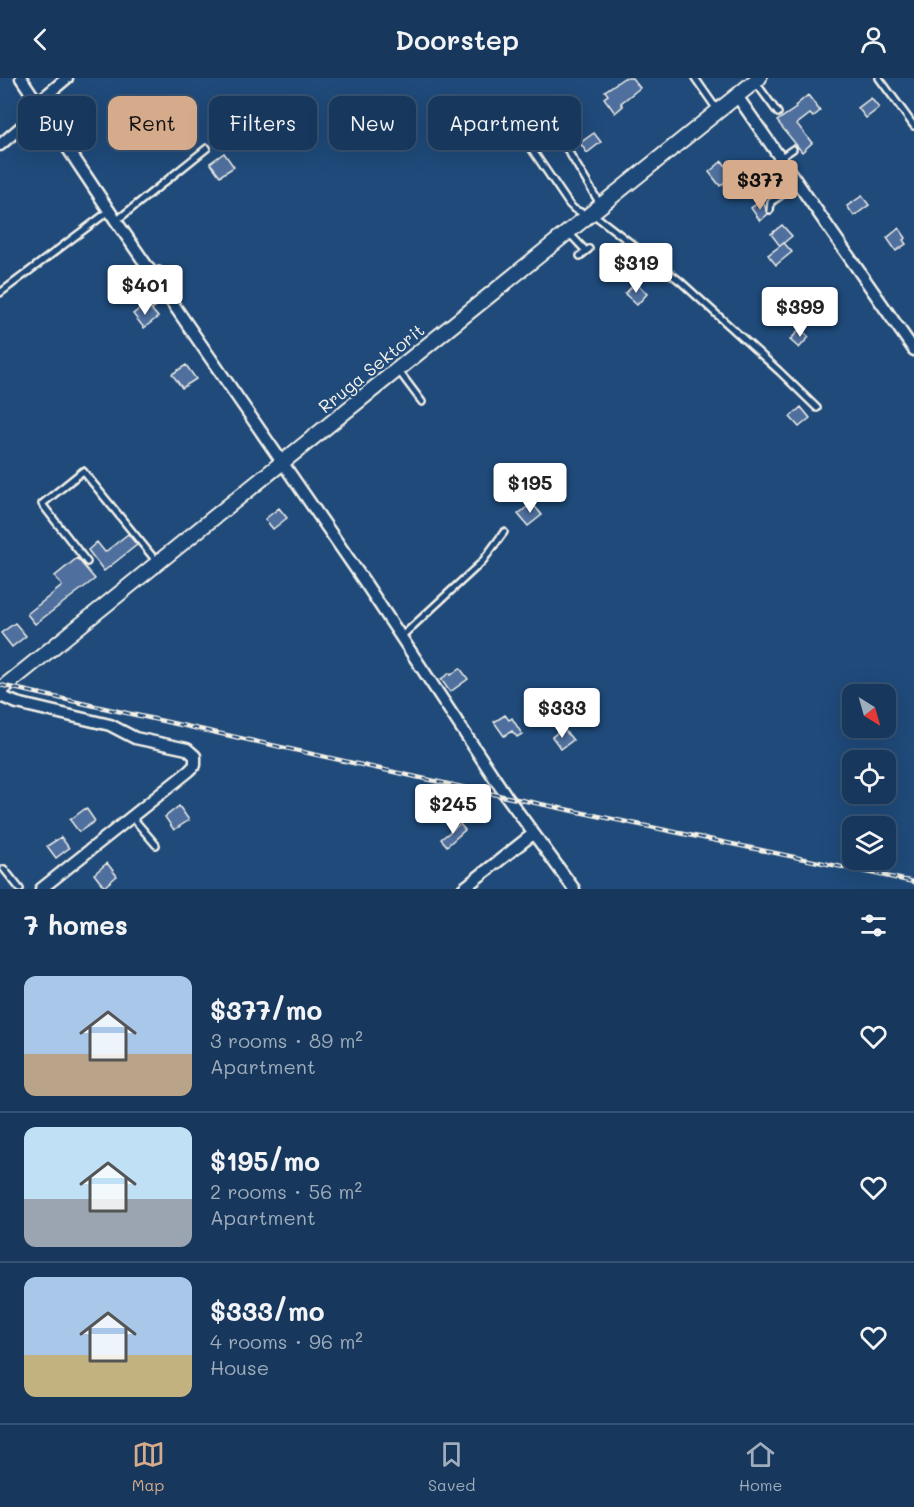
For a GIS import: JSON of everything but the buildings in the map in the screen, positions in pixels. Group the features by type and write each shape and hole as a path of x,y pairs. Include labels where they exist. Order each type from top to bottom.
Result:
{"street":[{"path":"21,78 33,96"},
{"path":"50,96 67,78"},
{"name":"Rruga Sektorit","path":"3,687 757,80"},
{"path":"737,96 914,350"},
{"path":"0,145 18,127"},
{"path":"70,150 533,834 574,889"},
{"path":"3,687 17,703 110,725 135,738 191,750 195,756 193,767 41,889"},
{"path":"463,889 533,834"}],"lane":[{"path":"695,78 718,111"},
{"path":"879,78 914,126"},
{"path":"757,80 778,113"},
{"path":"116,221 207,148"},
{"path":"779,159 793,149"},
{"path":"532,150 569,204 574,209 594,212"},
{"path":"567,150 594,212 680,281 817,408"},
{"path":"770,210 771,202 798,184"},
{"path":"0,293 110,210"},
{"path":"568,232 585,252"},
{"path":"130,276 146,264"},
{"path":"153,274 159,270 168,275"},
{"path":"151,305 165,291"},
{"path":"398,370 422,402"},
{"path":"87,562 42,504 83,471 159,563"},
{"path":"401,637 482,562 504,532"},
{"path":"132,816 156,845"},
{"path":"4,869 20,889"}],"railway":[{"path":"0,685 507,797 914,882"}]}
